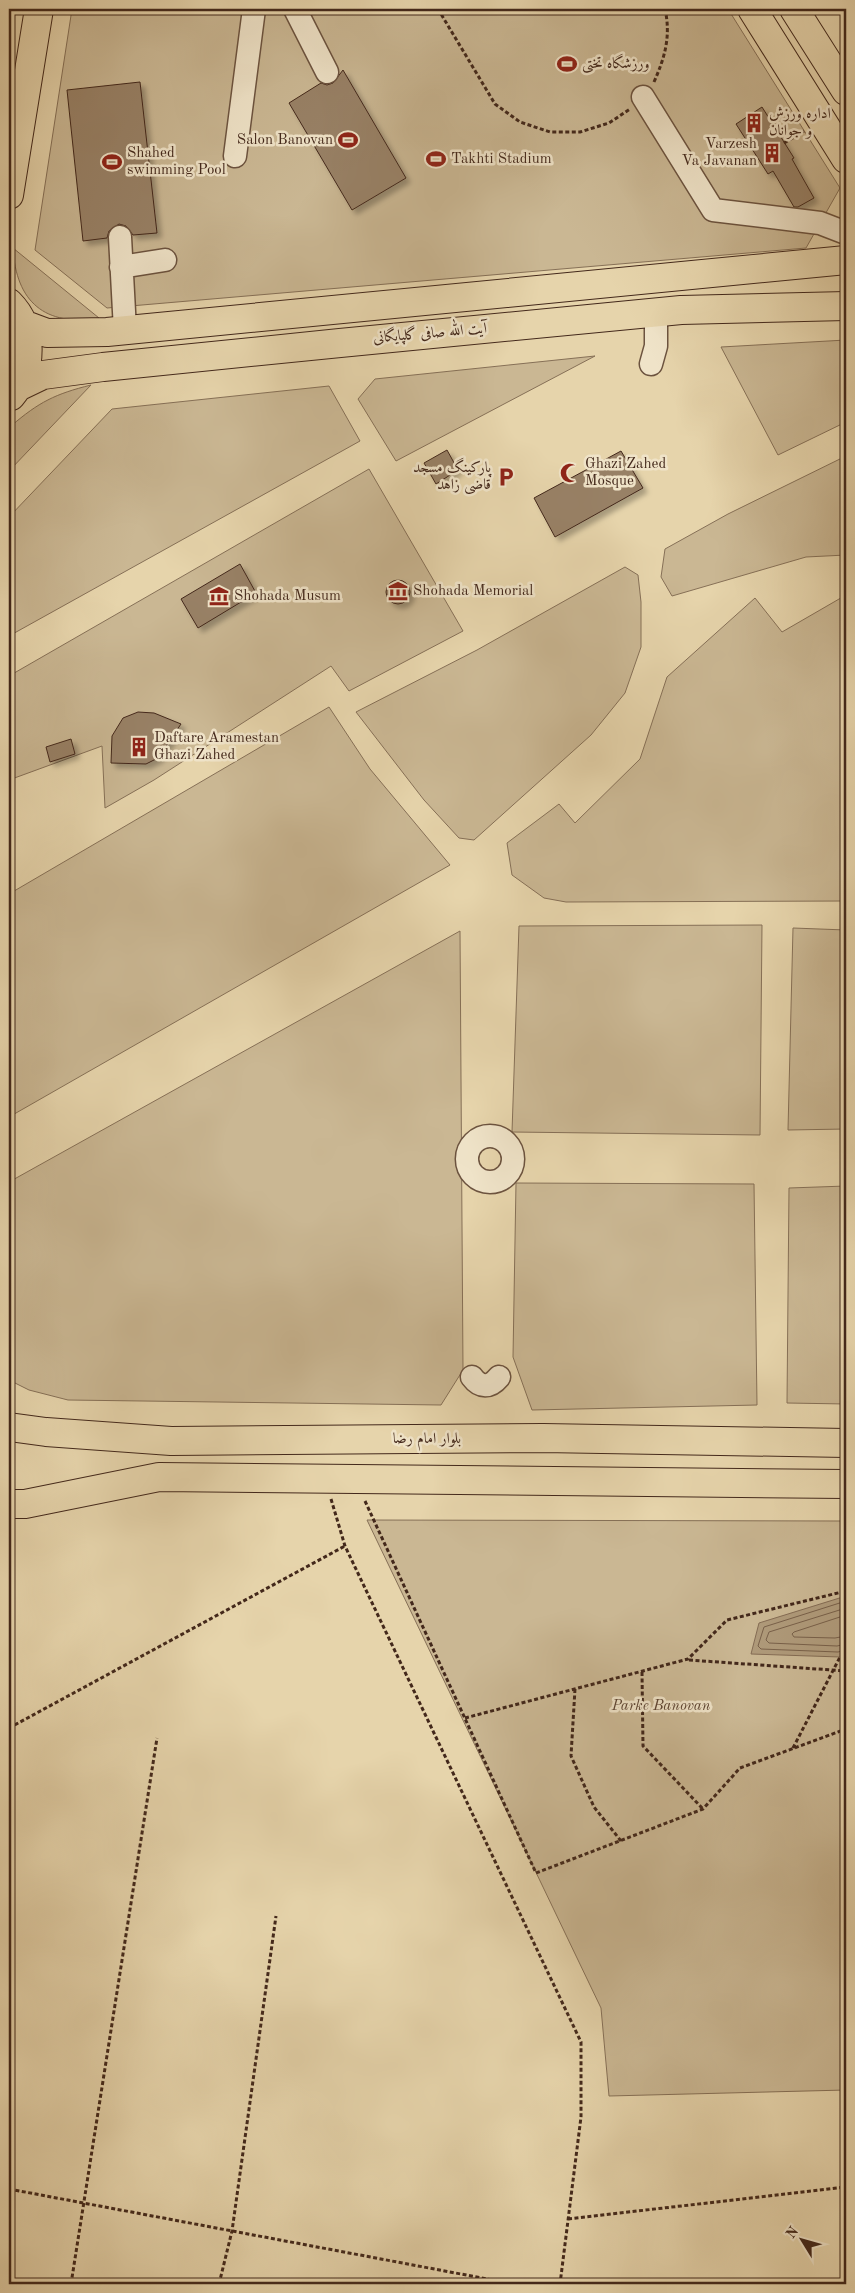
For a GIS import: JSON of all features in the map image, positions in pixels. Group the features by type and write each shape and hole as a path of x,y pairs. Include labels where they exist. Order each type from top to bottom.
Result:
{"main road":[{"path":"9,195 39,9"},
{"path":"752,9 846,159"},
{"path":"794,9 846,91"},
{"path":"16,314 47,332 125,330 835,260 846,243"},
{"path":"654,278 656,312"},
{"name":"آیت الله صافی گلپایگانی","path":"14,393 43,375 103,367 656,312 846,306"},
{"path":"14,393 26,367 28,345 16,314"},
{"name":"بلوار امام رضا","path":"9,1427 46,1432 171,1441 542,1438 846,1443"},
{"path":"14,1508 159,1477 846,1484"}],"street":[{"path":"234,156 254,9"},
{"path":"295,9 327,72"},
{"path":"642,97 712,210 820,223 846,234"},
{"path":"120,237 125,330"},
{"path":"122,267 165,260"},
{"path":"651,364 656,346 656,312"},
{"path":"472,1377 477,1384 485,1386 494,1384 498,1377"}],"path":[{"path":"438,9 495,104 520,122 550,132 580,132 609,123 635,106 654,82 666,54 669,24 666,9"},
{"path":"784,142 804,131"},
{"path":"325,1480 345,1546 581,2042 581,2117 560,2284"},
{"path":"355,1480 536,1873 703,1809 740,1768 846,1729"},
{"path":"9,1728 345,1546"},
{"path":"688,1660 727,1620 846,1591"},
{"path":"793,1749 840,1657"},
{"path":"465,1718 688,1660 846,1671"},
{"path":"642,1672 643,1746 703,1809"},
{"path":"575,1689 571,1756 594,1807 621,1840"},
{"path":"71,2284 156,1738"},
{"path":"219,2284 232,2231 276,1916"},
{"path":"568,2219 846,2187"},
{"path":"9,2189 514,2284"}],"green space":[{"name":"Takhti Stadium","path":"72,9 728,9 840,188 806,248 107,308 35,250"},
{"path":"13,248 99,318 80,320 63,318 49,314 37,307 27,296 20,283 15,267"},
{"path":"846,340 846,422 778,455 721,347"},
{"path":"595,356 396,461 358,399 375,379"},
{"path":"91,385 9,471 9,429 11,426 48,400"},
{"path":"329,386 360,441 9,636 9,517 112,409"},
{"path":"846,456 846,555 806,557 672,596 661,577 665,549 728,514"},
{"path":"369,469 463,631 349,691 331,666 154,780 105,808 102,746 9,780 9,676"},
{"path":"625,567 638,575 641,602 641,647 625,693 591,735 474,840 459,838 424,800 356,712 477,650"},
{"path":"846,595 846,901 566,902 544,898 512,875 507,843 559,804 575,823 640,759 667,677 755,598 782,632"},
{"path":"329,707 370,769 450,865 9,1117 9,894"},
{"path":"762,925 760,1135 512,1132 519,926"},
{"path":"793,928 846,930 846,1129 788,1130"},
{"path":"460,931 463,1370 441,1405 68,1400 29,1390 9,1380 9,1182"},
{"path":"516,1183 754,1184 757,1405 532,1410 513,1357"},
{"path":"846,1186 846,1404 787,1403 789,1188"},
{"name":"Parke Banovan","path":"367,1520 846,1521 846,2090 609,2096 601,2008"}],"water":[{"path":"846,1596 846,1654 840,1657 751,1654 759,1623"}],"building":[{"name":"Salon Banovan","path":"343,70 406,178 352,210 289,103 321,83 327,85 333,83"},
{"name":"Shahed swimming Pool","path":"140,82 157,233 133,235 126,226 119,224 109,231 107,238 83,241 67,90"},
{"path":"762,107 794,158 792,159 814,198 798,207 794,207 773,171 768,174 736,124"},
{"path":"447,450 458,470 436,484 424,463"},
{"path":"621,451 643,488 555,537 534,498"},
{"name":"Shohada Musum","path":"240,564 256,593 198,628 181,599"},
{"name":"Shohada Memorial","path":"398,580 407,583 410,592 407,601 398,604 389,601 386,592 389,583"},
{"name":"Daftare Aramestan Ghazi Zahed","path":"138,712 154,713 181,724 158,758 146,764 111,763 112,736 123,718"},
{"path":"71,739 75,754 50,762 46,747"}],"place":[{"name":"ورزشگاه تختی","path":"567,64"},
{"name":"اداره ورزش و جوانان","path":"754,123"},
{"name":"Salon Banovan","path":"348,140"},
{"name":"Varzesh Va Javanan","path":"772,153"},
{"name":"Takhti Stadium","path":"436,159"},
{"name":"Shahed swimming Pool","path":"112,162"},
{"name":"Ghazi Zahed Mosque","path":"570,473"},
{"name":"پارکینگ مسجد قاضی زاهد","path":"506,477"},
{"name":"Shohada Memorial","path":"398,591"},
{"name":"Shohada Musum","path":"219,596"},
{"name":"Daftare Aramestan Ghazi Zahed","path":"139,747"}]}
